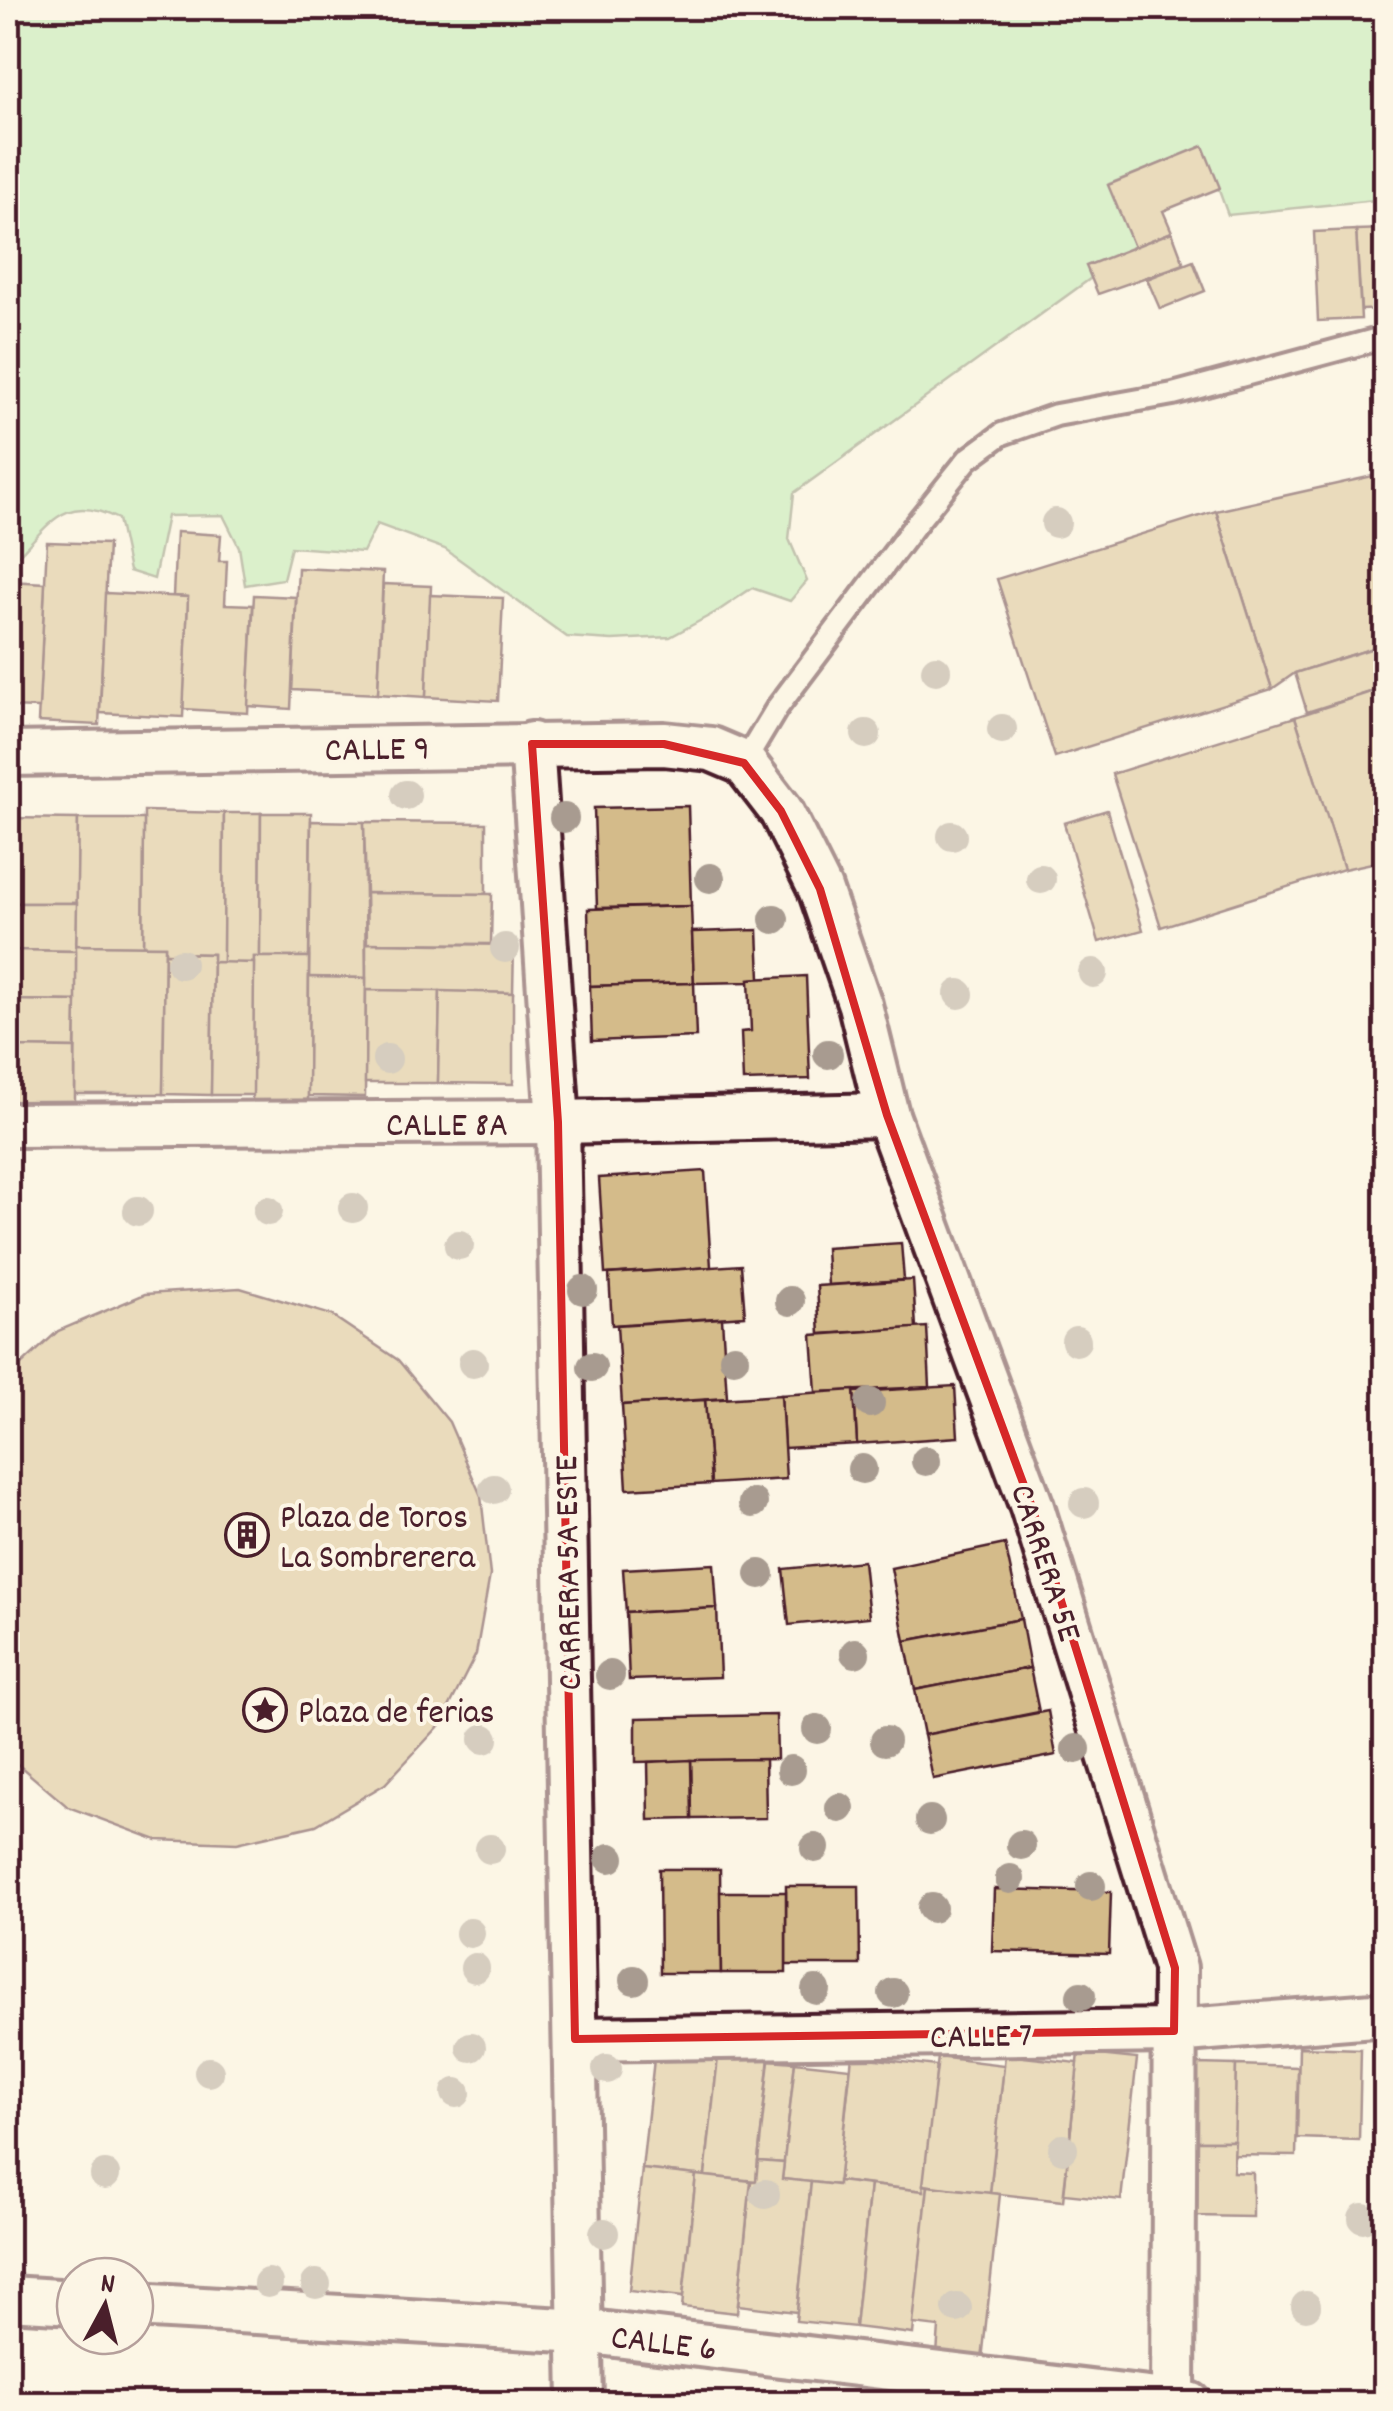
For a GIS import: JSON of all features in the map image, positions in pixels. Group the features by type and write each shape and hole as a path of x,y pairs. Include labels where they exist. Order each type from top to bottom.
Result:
{"street":[{"name":"CARRERA 5A ESTE","path":"532,744 558,1122 581,2404"},
{"name":"CALLE 9","path":"8,754 664,744 711,749 744,762"},
{"name":"CARRERA 5E","path":"744,762 781,811 820,889 860,1004 887,1115 1043,1544 1175,1968 1181,2402"},
{"name":"CALLE 8A","path":"8,1125 558,1122 887,1115"},
{"name":"CALLE 7","path":"575,2040 1174,2032 1386,2014"},
{"path":"8,2298 55,2301"},
{"name":"CALLE 6","path":"155,2306 582,2331 1181,2402"}],"lane":[{"path":"744,762 778,708 918,521 968,459 1002,434 1056,415 1173,394 1386,336"}],"highlighted area":[{"path":"532,744 664,744 744,763 781,811 820,889 887,1115 1032,1507 1175,1968 1174,2031 575,2039 558,1122"}],"green space":[{"path":"8,8 1385,8 1385,199 1228,215 1203,147 1109,184 1134,247 794,493 789,539 807,581 790,601 752,588 670,637 567,637 445,549 377,524 363,552 291,547 283,579 245,585 239,547 223,515 167,516 154,579 129,571 118,519 86,509 62,514 19,555 8,549"}],"building":[{"path":"1203,146 1220,188 1163,211 1172,232 1134,247 1108,185"},
{"path":"1386,229 1386,309 1361,310 1356,230"},
{"path":"1356,230 1361,319 1318,321 1314,232"},
{"path":"1172,232 1184,264 1098,294 1086,266"},
{"path":"1193,261 1205,291 1160,309 1147,279"},
{"path":"1386,473 1386,644 1295,673 1272,689 1216,511"},
{"path":"1216,511 1272,689 1055,757 997,579"},
{"path":"176,532 221,535 219,561 227,561 225,604 253,605 248,713 183,709 188,597 173,596"},
{"path":"47,542 108,544 99,725 38,722"},
{"path":"298,568 383,572 378,694 292,690"},
{"path":"8,581 45,583 39,708 8,707"},
{"path":"383,584 431,586 426,697 378,694"},
{"path":"105,593 188,597 183,717 100,713"},
{"path":"254,595 296,597 291,709 248,706"},
{"path":"430,595 503,598 498,701 426,697"},
{"path":"1386,644 1386,687 1307,712 1295,673"},
{"path":"1386,687 1386,860 1344,869 1295,717"},
{"path":"1295,717 1344,869 1161,927 1112,774"},
{"path":"688,806 691,906 597,908 594,808"},
{"path":"1107,810 1143,930 1099,942 1064,823"},
{"path":"144,811 224,813 223,963 213,962 213,954 165,953 165,946 143,946"},
{"path":"224,813 261,813 260,957 254,957 254,963 223,963"},
{"path":"261,813 311,813 309,957 260,957"},
{"path":"8,818 78,819 77,903 8,903"},
{"path":"78,819 144,819 143,946 76,945"},
{"path":"311,821 364,822 366,978 309,977"},
{"path":"364,822 486,823 486,894 366,893"},
{"path":"366,893 492,894 491,944 367,943"},
{"path":"8,903 77,903 76,951 8,950"},
{"path":"691,906 694,983 590,986 588,909"},
{"path":"758,930 760,978 749,979 750,982 694,983 692,932"},
{"path":"366,943 514,945 513,993 366,990"},
{"path":"76,945 165,946 163,1094 75,1094"},
{"path":"8,950 76,951 76,1001 8,1000"},
{"path":"165,953 213,954 211,1095 163,1094"},
{"path":"254,957 309,957 308,1110 252,1109"},
{"path":"213,962 254,963 253,1095 211,1095"},
{"path":"806,976 810,1079 743,1081 741,1032 751,1031 749,979"},
{"path":"309,977 366,978 365,1097 308,1096"},
{"path":"694,983 696,1037 592,1041 590,986"},
{"path":"366,990 440,991 438,1083 365,1083"},
{"path":"440,991 513,993 513,1084 438,1083"},
{"path":"8,1000 76,1001 75,1048 8,1047"},
{"path":"8,1047 75,1048 75,1105 8,1104"},
{"path":"705,1171 711,1267 605,1274 599,1178"},
{"path":"901,1243 904,1280 828,1285 826,1248"},
{"path":"741,1265 745,1316 612,1325 609,1274"},
{"path":"913,1280 916,1328 820,1334 817,1286"},
{"name":"Plaza de Toros La Sombrerera","path":"240,1288 331,1315 398,1360 449,1422 481,1496 490,1575 476,1654 440,1725 385,1784 316,1825 237,1843 157,1840 68,1807 8,1756 8,1377 58,1331 145,1294"},
{"path":"722,1318 727,1398 622,1405 617,1325"},
{"path":"927,1327 930,1387 816,1392 812,1335"},
{"path":"955,1386 958,1437 857,1444 854,1392"},
{"path":"854,1390 857,1444 784,1448 781,1395"},
{"path":"781,1395 786,1479 711,1484 705,1400"},
{"path":"705,1400 711,1484 627,1489 622,1405"},
{"path":"1005,1544 1021,1619 905,1641 891,1568"},
{"path":"863,1561 869,1617 789,1625 783,1569"},
{"path":"714,1564 717,1608 626,1613 623,1569"},
{"path":"717,1608 720,1677 629,1680 626,1613"},
{"path":"1021,1619 1030,1668 915,1690 905,1641"},
{"path":"1030,1668 1039,1712 924,1735 915,1690"},
{"path":"1048,1711 1056,1755 933,1779 924,1735"},
{"path":"776,1715 777,1759 636,1762 636,1718"},
{"path":"765,1759 766,1818 692,1819 691,1760"},
{"path":"691,1760 692,1819 649,1820 648,1762"},
{"path":"659,1869 720,1869 721,1973 660,1973"},
{"path":"786,1886 859,1886 860,1965 786,1965"},
{"path":"994,1889 1111,1892 1109,1954 992,1951"},
{"path":"720,1892 786,1892 786,1973 721,1973"},
{"path":"1299,2047 1361,2049 1359,2140 1297,2138"},
{"path":"655,2050 718,2057 705,2176 642,2169"},
{"path":"1079,2053 1137,2059 1121,2200 1064,2194"},
{"path":"1005,2055 1078,2063 1063,2201 990,2193"},
{"path":"852,2056 937,2066 924,2191 838,2181"},
{"path":"718,2057 769,2057 756,2181 705,2176"},
{"path":"938,2057 1004,2065 990,2193 923,2185"},
{"path":"769,2060 795,2062 784,2163 758,2161"},
{"path":"795,2062 850,2068 838,2185 782,2179"},
{"path":"1197,2064 1236,2065 1235,2141 1195,2141"},
{"path":"1236,2065 1298,2067 1296,2156 1234,2155"},
{"path":"1195,2141 1235,2141 1233,2172 1253,2173 1253,2217 1194,2216"},
{"path":"758,2161 784,2163 782,2179 811,2182 797,2312 738,2305 751,2181 756,2181"},
{"path":"642,2169 696,2175 683,2297 629,2291"},
{"path":"696,2175 751,2181 737,2313 682,2307"},
{"path":"838,2181 870,2185 855,2327 796,2321 811,2182 838,2185"},
{"path":"870,2185 924,2191 923,2185 928,2186 913,2334 855,2327"},
{"path":"928,2186 1000,2194 982,2360 937,2355 939,2327 913,2324"}],"place":[{"name":"Plaza de Toros La Sombrerera","path":"247,1535"},
{"name":"Plaza de ferias","path":"265,1710"}]}
